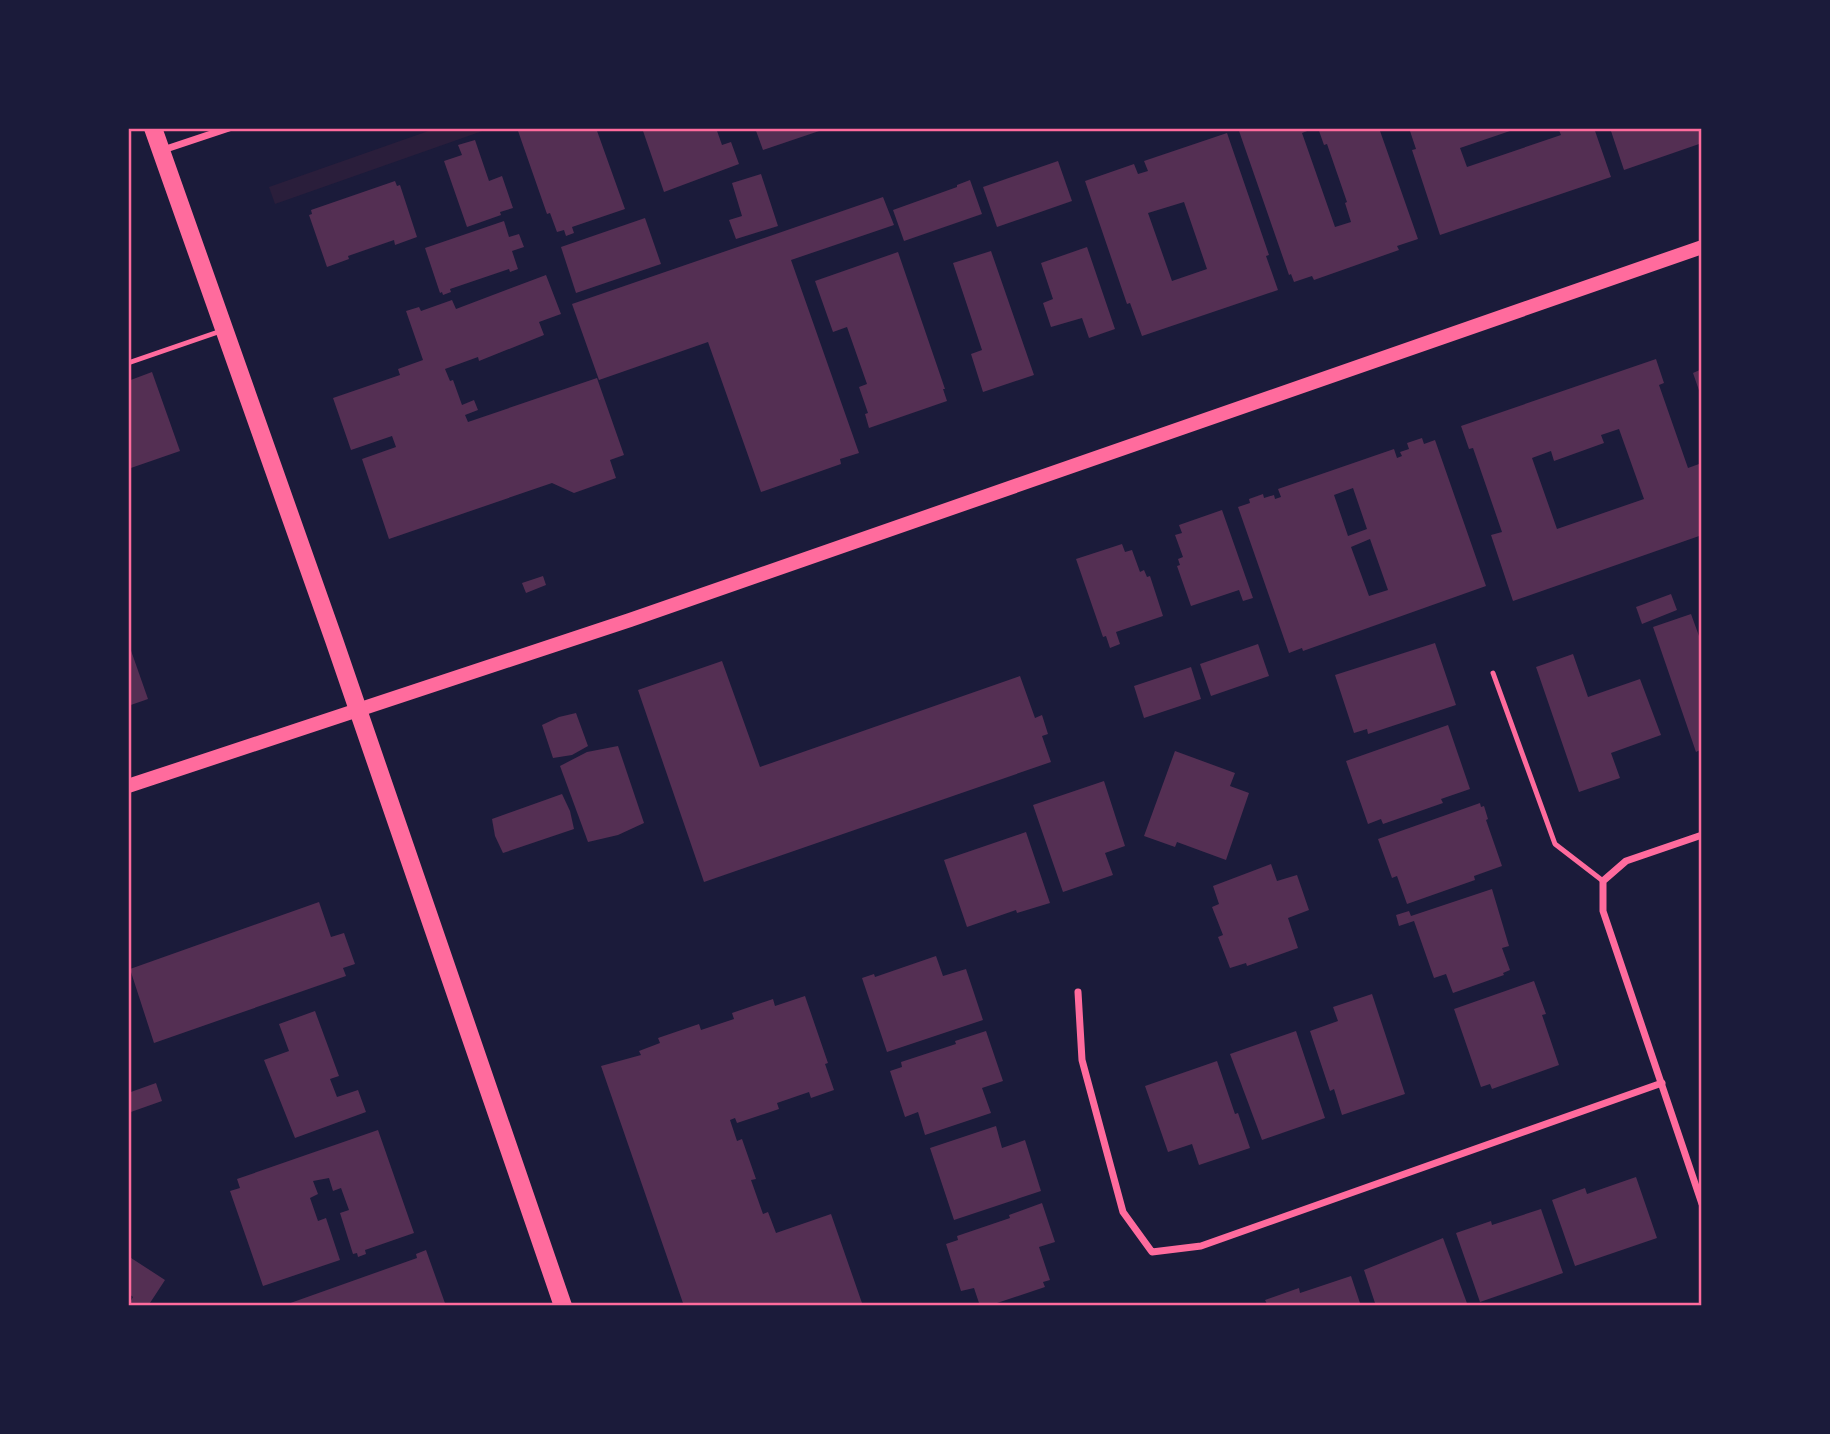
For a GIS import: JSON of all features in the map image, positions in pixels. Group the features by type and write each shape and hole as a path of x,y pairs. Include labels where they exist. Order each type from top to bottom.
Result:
{"main road":[{"path":"153,128 563,1306"},
{"path":"128,786 630,620 1702,247"}],"street":[{"path":"161,151 229,128"},
{"path":"1702,835 1626,862 1603,881 1603,911 1702,1203"},
{"path":"1077,992 1082,1060 1123,1212 1152,1252 1201,1246 1662,1083"}],"lane":[{"path":"128,363 225,330"},
{"path":"1493,673 1555,844 1603,881"}],"shaded area":[{"path":"437,128 491,128 275,204 269,187"}],"building":[{"path":"517,128 596,128 625,209 572,227 574,233 566,236 564,230 557,232 550,213 547,214"},
{"path":"642,128 716,128 722,145 731,142 739,164 664,192"},
{"path":"755,128 828,128 763,150"},
{"path":"1238,128 1315,128 1302,133 1335,227 1351,222 1327,144 1324,145 1318,128 1379,128 1418,239 1397,246 1399,250 1314,280 1312,276 1294,282 1291,274 1289,275"},
{"path":"1420,128 1509,128 1510,131 1460,148 1467,167 1561,135 1558,128 1594,128 1611,177 1440,235 1412,150 1416,149 1410,131"},
{"path":"1610,128 1702,128 1702,143 1624,170"},
{"path":"1227,133 1269,255 1266,256 1278,290 1142,336 1130,303 1127,304 1085,181 1134,164 1138,174 1148,171 1144,161","holes":["1184,202 1207,269 1172,281 1148,213"]},
{"path":"475,140 489,181 502,176 513,208 467,227 444,161 462,155 458,145"},
{"path":"1058,161 1072,201 997,227 983,187"},
{"path":"761,174 778,226 736,239 729,220 742,216 732,183"},
{"path":"970,180 982,214 904,241 893,210"},
{"path":"395,181 397,186 400,185 417,237 395,245 394,240 348,256 349,259 327,267 309,215 312,214 311,210"},
{"path":"883,197 894,225 791,260 859,453 840,459 841,464 761,492 708,342 599,380 572,304"},
{"path":"645,218 661,264 576,293 561,247"},
{"path":"504,221 509,237 519,234 524,247 512,251 518,269 510,272 509,269 450,289 451,292 443,295 440,293 425,248"},
{"path":"1087,247 1115,329 1089,338 1082,318 1051,327 1043,303 1053,299 1041,263"},
{"path":"991,251 1034,375 983,392 971,354 982,350 953,263"},
{"path":"898,252 947,401 869,428 865,414 868,413 859,387 867,384 847,327 833,332 815,281"},
{"path":"546,275 561,314 539,322 544,335 479,361 478,357 445,369 450,381 453,380 462,405 474,400 478,410 465,415 468,422 597,378 624,455 610,460 616,478 574,493 552,483 389,539 362,459 396,447 392,436 351,450 333,398 400,375 398,369 423,360 406,311 419,307 421,311 452,300 456,309"},
{"path":"1656,359 1664,383 1659,385 1688,468 1699,464 1702,473 1702,535 1513,601 1491,535 1502,532 1473,448 1469,449 1461,426","holes":["1619,429 1644,499 1557,529 1532,458 1551,451 1554,461 1604,443 1601,435"]},
{"path":"1702,369 1702,399 1693,373"},
{"path":"152,372 180,451 128,469 128,381"},
{"path":"1422,438 1424,444 1435,440 1486,586 1303,651 1302,648 1289,653 1238,507 1263,494 1264,498 1274,495 1275,499 1281,497 1278,489 1394,449 1397,458 1402,456 1400,452 1409,449 1407,443","holes":["1353,488 1367,529 1348,536 1334,495","1370,539 1388,590 1369,596 1351,547"]},
{"path":"1222,510 1253,598 1243,601 1239,590 1191,606 1177,566 1180,565 1178,559 1183,557 1175,535 1182,533 1179,525"},
{"path":"1122,544 1125,552 1132,550 1140,572 1144,570 1147,577 1150,576 1163,616 1116,632 1120,644 1110,648 1106,636 1103,637 1076,559"},
{"path":"543,576 546,585 526,593 522,583"},
{"path":"1671,594 1677,610 1642,624 1636,607"},
{"path":"1691,614 1699,636 1702,635 1702,749 1696,752 1653,627"},
{"path":"128,642 148,699 128,706"},
{"path":"1435,643 1456,705 1368,734 1367,729 1354,733 1335,675"},
{"path":"1258,644 1269,676 1211,696 1200,664"},
{"path":"1573,654 1588,697 1640,679 1661,735 1611,753 1620,778 1579,792 1536,667"},
{"path":"722,661 760,767 1020,676 1035,718 1042,715 1048,734 1042,736 1051,762 704,882 638,690"},
{"path":"1191,667 1201,699 1144,718 1134,686"},
{"path":"576,713 588,746 572,755 553,758 542,725"},
{"path":"1448,725 1470,789 1441,799 1443,803 1383,824 1381,819 1368,824 1346,761"},
{"path":"618,746 644,823 618,835 588,842 560,766 587,752"},
{"path":"1175,751 1235,773 1230,786 1249,793 1226,860 1177,842 1175,847 1144,836"},
{"path":"1104,781 1125,846 1105,853 1113,875 1063,892 1033,805"},
{"path":"562,794 574,829 503,853 495,836 492,819"},
{"path":"1480,803 1481,807 1484,806 1488,819 1486,820 1502,866 1474,876 1475,880 1407,904 1397,876 1392,878 1378,839"},
{"path":"1026,832 1050,903 1017,913 1016,910 967,927 944,860"},
{"path":"1271,864 1277,881 1297,875 1309,910 1288,918 1298,948 1247,966 1246,963 1230,968 1218,937 1223,935 1212,907 1219,904 1213,886"},
{"path":"1492,889 1509,946 1502,948 1510,970 1503,973 1504,975 1453,993 1446,974 1434,978 1414,921 1399,926 1396,915 1409,911 1411,916"},
{"path":"319,902 331,937 344,933 355,964 343,968 346,976 154,1043 130,969"},
{"path":"936,956 943,976 966,969 983,1020 887,1052 862,978 874,974 875,977"},
{"path":"1534,981 1559,1065 1492,1089 1490,1084 1481,1087 1454,1009"},
{"path":"1372,994 1405,1094 1342,1115 1334,1089 1330,1091 1310,1031 1338,1021 1333,1007"},
{"path":"805,996 828,1063 825,1064 834,1090 811,1098 809,1092 777,1103 779,1109 737,1123 735,1118 730,1120 737,1141 742,1139 756,1179 751,1180 763,1214 768,1212 776,1233 831,1214 862,1303 852,1306 684,1306 601,1066 641,1055 639,1051 660,1043 658,1038 699,1024 701,1030 734,1019 732,1013 773,999 775,1006"},
{"path":"315,1011 339,1076 330,1079 337,1097 358,1090 366,1112 295,1138 264,1060 289,1051 279,1024"},
{"path":"986,1031 1003,1081 982,1088 991,1113 925,1135 918,1112 905,1117 890,1071 902,1067 901,1062"},
{"path":"1296,1031 1325,1118 1262,1140 1230,1054"},
{"path":"1217,1061 1250,1148 1199,1165 1192,1144 1168,1152 1145,1086"},
{"path":"156,1083 162,1101 128,1113 128,1093"},
{"path":"996,1126 1002,1148 1025,1140 1041,1191 954,1220 930,1148"},
{"path":"378,1130 414,1233 365,1250 366,1254 358,1257 357,1253 353,1254 340,1213 349,1210 341,1188 333,1191 329,1178 313,1181 318,1194 310,1198 318,1221 326,1218 340,1260 263,1286 230,1191 240,1188 237,1179"},
{"path":"1636,1177 1657,1238 1575,1266 1552,1200 1585,1188 1587,1194"},
{"path":"1042,1203 1055,1242 1039,1247 1050,1280 1043,1282 1045,1287 988,1306 980,1306 974,1288 961,1291 946,1244 958,1240 957,1236 1010,1218 1009,1215"},
{"path":"1541,1209 1563,1273 1480,1302 1456,1233"},
{"path":"1443,1238 1468,1306 1376,1306 1364,1270"},
{"path":"426,1250 446,1306 282,1306 417,1258 416,1254"},
{"path":"128,1256 165,1280 148,1306 128,1306 133,1297 128,1293"},
{"path":"1351,1276 1361,1306 1268,1306 1265,1300 1299,1288 1300,1293"}]}
